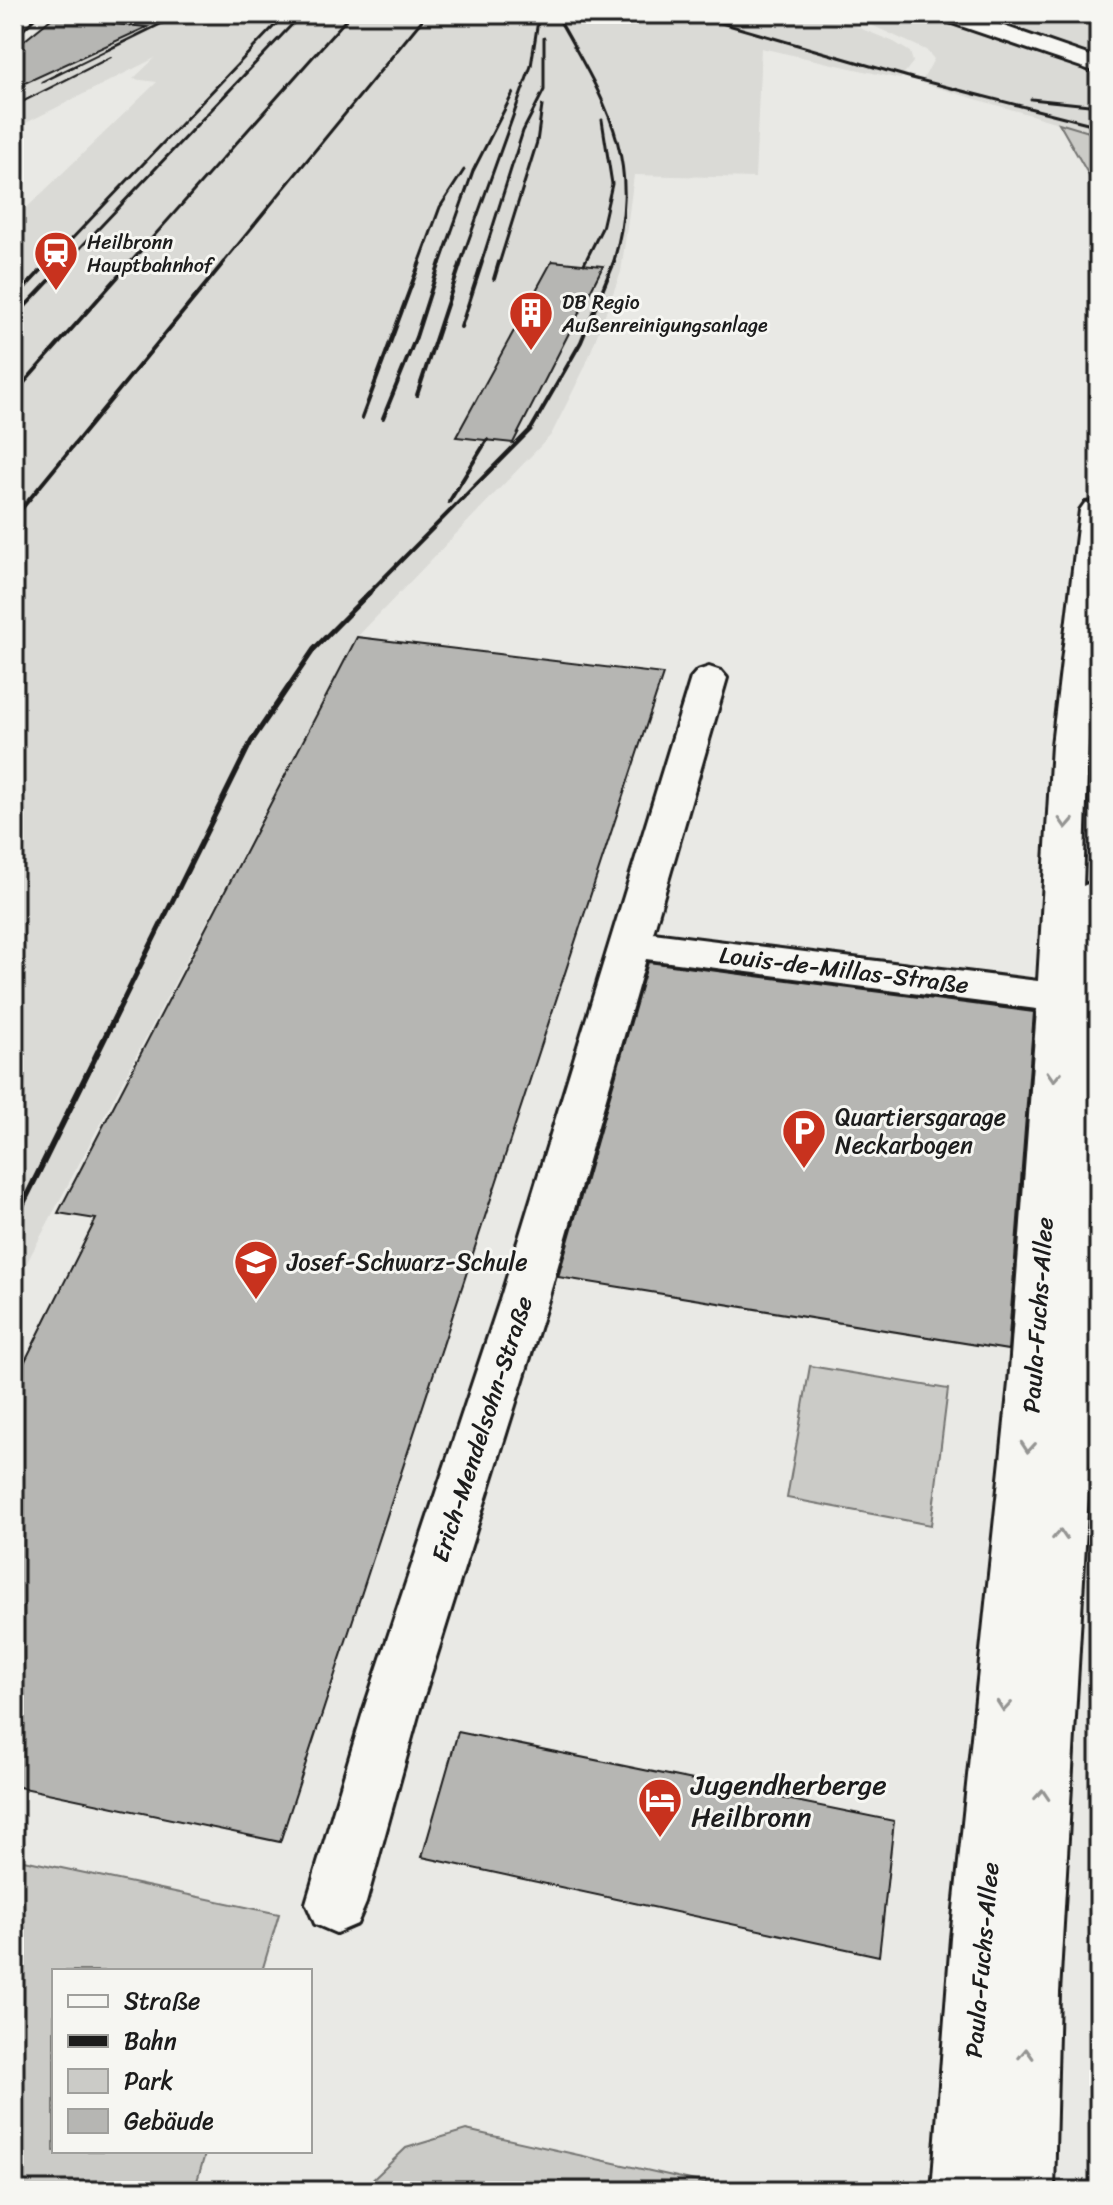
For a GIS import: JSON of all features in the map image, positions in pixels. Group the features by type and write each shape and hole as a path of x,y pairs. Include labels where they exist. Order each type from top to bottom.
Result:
{"street":[{"path":"14,24 26,14"},
{"path":"948,14 1099,66"},
{"name":"Paula-Fuchs-Allee","path":"965,2191 1004,2148 1028,1993 1068,1388 1083,1001 1085,747 1096,510"},
{"name":"Erich-Mendelsohn-Straße","path":"336,1903 391,1712 524,1300 709,678"},
{"name":"Paula-Fuchs-Allee","path":"1083,1001 1099,892"},
{"name":"Louis-de-Millas-Straße","path":"631,944 1083,1001"}],"shaded area":[{"path":"119,14 825,14 894,42 910,52 913,62 900,79 761,48 755,178 634,175 621,272 585,367 551,435 357,637 14,1287 14,220 157,82 133,79 155,58 14,129 14,67"},
{"path":"847,14 1099,14 1099,135 921,83 934,59 926,50"}],"green space":[{"path":"1059,123 1099,135 1099,193"},
{"path":"810,1366 948,1389 931,1525 787,1498"},
{"path":"14,1858 279,1914 263,1969 52,1969 52,2153 205,2153 194,2191 14,2191"},
{"path":"466,2130 740,2191 361,2191 406,2148"}],"building":[{"path":"57,14 125,14 114,24 147,27 14,88 14,49"},
{"name":"DB Regio Außenreinigungsanlage","path":"552,261 603,266 513,443 456,437"},
{"name":"Josef-Schwarz-Schule","path":"357,637 663,674 280,1842 14,1786 14,1383 96,1219 58,1213"},
{"name":"Quartiersgarage Neckarbogen","path":"648,962 1034,1012 1008,1350 558,1277"},
{"name":"Jugendherberge Heilbronn","path":"458,1732 894,1821 879,1956 422,1857"}],"tram line":[{"path":"14,106 111,57"}],"railway":[{"path":"42,82 181,14"},
{"path":"65,264 302,14"},
{"path":"129,264 351,14"},
{"path":"222,264 427,14"},
{"path":"460,264 531,66 539,14"},
{"path":"556,14 604,105 622,162 622,227 613,264"},
{"path":"690,14 912,78 1099,126"},
{"path":"48,264 276,24"},
{"path":"481,264 523,131 544,90 544,38"},
{"path":"440,264 473,171 513,93"},
{"path":"1031,99 1099,106"},
{"path":"499,264 537,142 542,106"},
{"path":"584,264 602,228 612,184 602,120"},
{"path":"419,264 440,207 464,170"},
{"path":"14,299 49,262"},
{"path":"14,318 67,262"},
{"path":"14,394 131,262"},
{"path":"14,518 224,262"},
{"path":"362,418 420,262"},
{"path":"383,418 416,337 440,262"},
{"path":"417,395 461,262"},
{"path":"461,327 482,262"},
{"path":"494,279 499,262"},
{"path":"367,595 531,429 581,342 614,262"},
{"path":"449,502 487,440"},
{"path":"117,1013 251,742 314,649 369,593"},
{"path":"14,1222 118,1011"}],"place":[{"name":"Heilbronn Hauptbahnhof","path":"56,292"},
{"name":"DB Regio Außenreinigungsanlage","path":"531,352"},
{"name":"Quartiersgarage Neckarbogen","path":"804,1170"},
{"name":"Josef-Schwarz-Schule","path":"256,1301"},
{"name":"Jugendherberge Heilbronn","path":"660,1839"}]}
